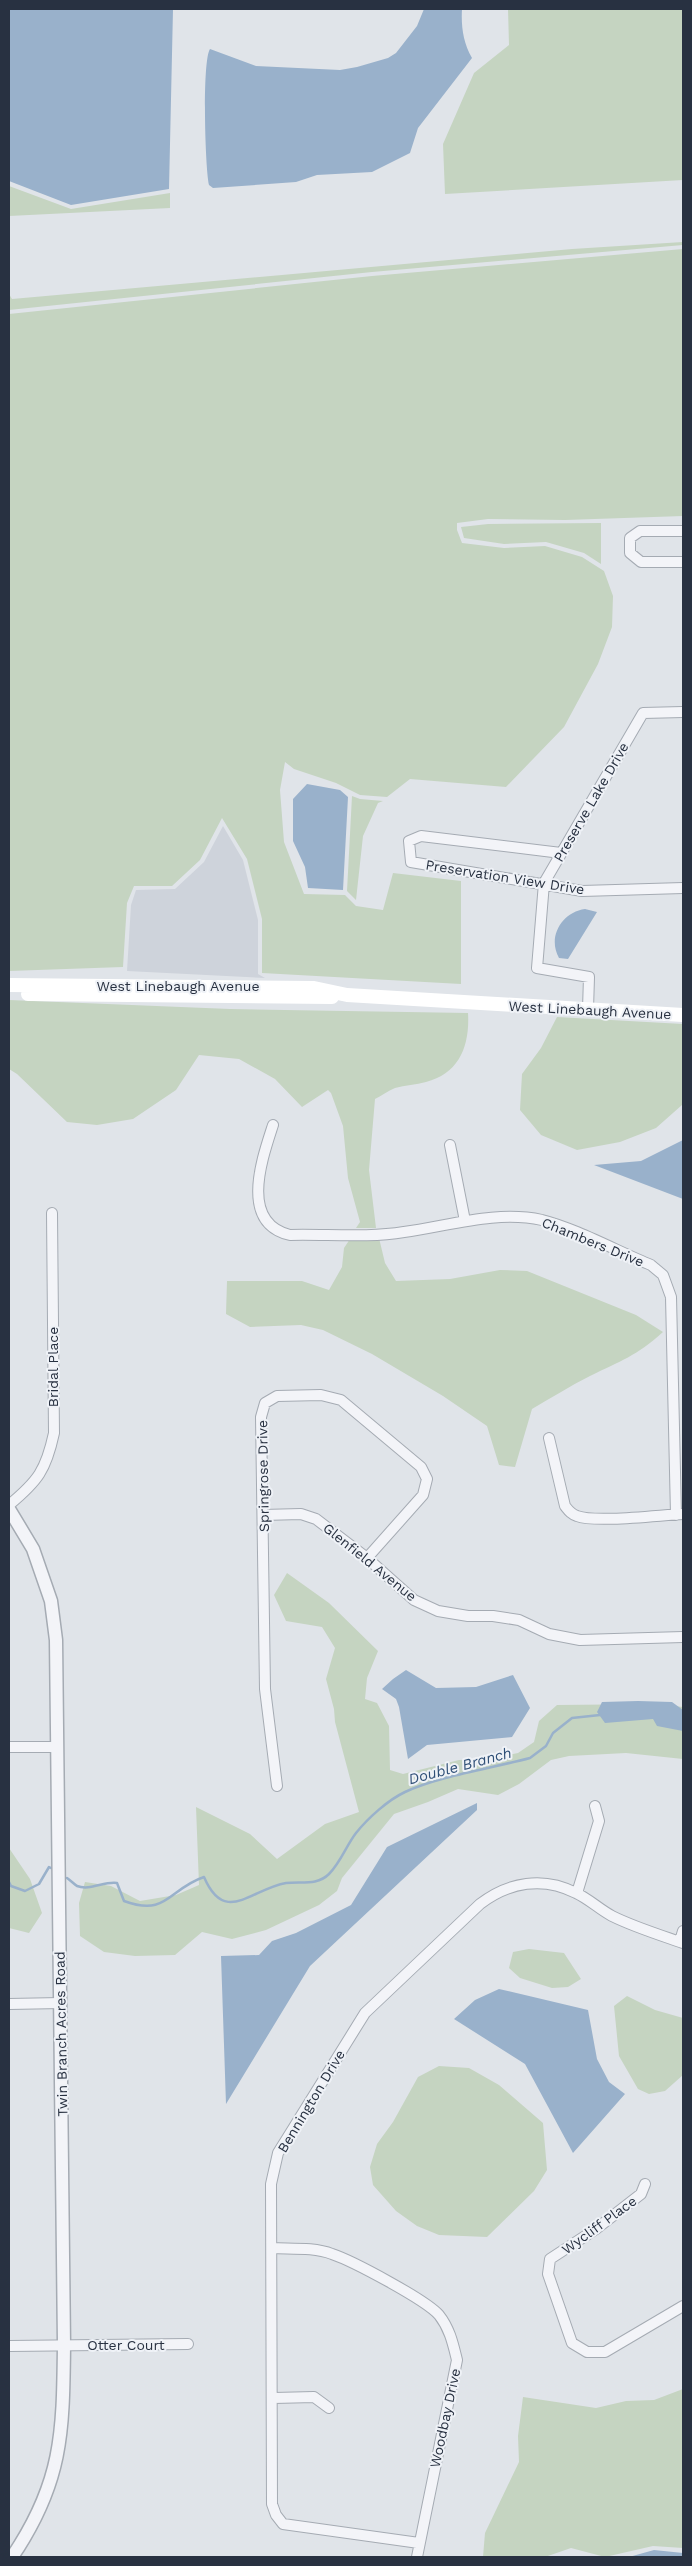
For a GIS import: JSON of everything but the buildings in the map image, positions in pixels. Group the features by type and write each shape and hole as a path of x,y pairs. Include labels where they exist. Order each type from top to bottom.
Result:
{"main road":[{"name":"West Linebaugh Avenue","path":"9,985 153,991"},
{"name":"West Linebaugh Avenue","path":"9,994 314,988 347,995 683,1015"}],"street":[{"path":"683,531 640,531 630,538 630,553 640,562 683,562"},
{"name":"Preserve Lake Drive","path":"588,1009 589,976 538,968 544,883 644,713 683,712"},
{"name":"Preservation View Drive","path":"561,854 421,836 409,841 411,862 582,890 683,888"},
{"name":"Chambers Drive","path":"273,1125 258,1171 260,1214 277,1232 290,1235 402,1233 465,1221 509,1217 542,1220 651,1265 663,1275 670,1297 680,1514"},
{"path":"450,1145 465,1221"},
{"name":"Bridal Place","path":"9,1504 30,1488 48,1460 54,1433 52,1213"},
{"name":"Springrose Drive","path":"277,1786 265,1689 261,1417 265,1402 277,1396 312,1395 322,1395 341,1400 421,1467 427,1479 423,1495 367,1558"},
{"path":"549,1438 565,1506 570,1513 579,1517 601,1518 680,1514"},
{"name":"Twin Branch Acres Road","path":"9,1509 33,1549 51,1601 56,1640 64,2345 63,2414 59,2452 49,2490 30,2531 12,2557"},
{"name":"Glenfield Avenue","path":"263,1515 302,1514 316,1519 367,1558 414,1600 438,1611 468,1616 493,1616 519,1620 549,1634 580,1640 683,1637"},
{"path":"9,1747 58,1747"},
{"path":"577,1893 599,1821 595,1806"},
{"name":"Bennington Drive","path":"419,2543 284,2524 276,2515 272,2504 274,2398 271,2184 278,2153 365,2013 480,1904 493,1894 513,1886 535,1882 557,1885 577,1893 612,1916 681,1942"},
{"path":"681,1942 683,1931"},
{"path":"9,2004 61,2004"},
{"name":"Wycliff Place","path":"645,2184 641,2194 596,2229 550,2259 548,2274 572,2343 587,2352 605,2352 683,2306"},
{"name":"Woodbay Drive","path":"272,2248 316,2250 333,2254 421,2300 438,2314 451,2335 457,2360 417,2557"},
{"name":"Otter Court","path":"9,2346 188,2344"},
{"path":"274,2398 314,2397 328,2408"}],"shaded area":[{"path":"223,826 243,860 258,920 258,974 265,978 127,971 131,905 136,890 175,889 204,862"}],"green space":[{"path":"508,9 683,9 683,180 445,194 443,144 474,73 509,45"},
{"path":"9,186 71,209 170,193 170,208 9,216"},
{"path":"683,242 683,245 372,272 9,310 9,294 12,299 572,249"},
{"path":"683,249 683,516 565,520 488,519 457,523 457,530 462,543 504,548 545,546 582,557 604,571 613,596 612,627 598,664 564,727 506,787 410,779 387,797 360,795 336,783 294,769 285,762 280,790 284,842 304,894 345,895 356,906 383,910 393,873 461,881 461,984 262,973 262,919 247,859 222,818 200,860 172,886 134,886 127,903 123,967 9,971 9,314 372,276"},
{"path":"601,523 601,564 584,553 546,542 504,544 464,538 461,527 488,524"},
{"path":"352,796 360,799 383,801 378,803 363,836 356,900 347,891"},
{"path":"9,1000 230,1009 468,1013 468,1025 467,1037 460,1057 447,1072 426,1082 395,1088 375,1099 369,1170 376,1228 356,1228 360,1222 348,1178 343,1126 331,1093 328,1090 302,1107 275,1079 239,1059 199,1055 176,1090 133,1119 97,1125 67,1122 17,1074 9,1069"},
{"path":"557,1017 683,1024 682,1105 656,1128 620,1142 577,1150 541,1135 520,1110 522,1074 541,1048"},
{"path":"379,1238 385,1263 396,1281 450,1279 500,1270 527,1271 636,1315 663,1332 636,1353 575,1384 532,1409 515,1467 499,1465 487,1426 443,1396 372,1354 323,1330 301,1325 250,1327 226,1314 227,1281 302,1281 329,1290 342,1267 344,1248 350,1239"},
{"path":"287,1573 329,1603 378,1651 367,1678 365,1699 377,1703 389,1726 390,1770 403,1774 459,1760 486,1759 518,1753 534,1742 539,1721 557,1705 657,1704 683,1707 683,1759 626,1753 569,1756 551,1760 519,1784 498,1795 458,1789 394,1814 342,1878 337,1891 319,1905 266,1930 232,1939 202,1932 175,1955 135,1956 104,1952 80,1936 79,1903 85,1882 111,1886 140,1901 176,1895 199,1885 196,1807 250,1834 277,1859 325,1824 359,1812 335,1722 334,1709 326,1679 335,1648 322,1627 286,1621 274,1595"},
{"path":"9,1848 30,1879 42,1913 29,1933 9,1928"},
{"path":"529,1949 564,1953 581,1979 568,1987 552,1988 520,1978 509,1968 513,1952"},
{"path":"627,1996 655,2010 683,2018 683,2075 665,2091 649,2094 638,2089 619,2056 614,2006"},
{"path":"439,2066 469,2068 499,2085 543,2123 547,2170 534,2191 487,2237 439,2235 417,2226 396,2211 373,2185 370,2167 377,2144 393,2122 418,2077"},
{"path":"683,2389 683,2548 653,2546 605,2557 571,2548 545,2557 483,2557 485,2533 519,2462 518,2436 523,2397 596,2408 626,2401 654,2400"}],"water":[{"path":"9,9 173,9 169,189 71,205 9,181"},
{"path":"424,9 462,9 463,34 472,58 418,128 410,153 372,172 317,175 296,182 213,188 209,185 205,138 205,93 207,58 210,49 256,66 340,70 357,67 388,58 396,53 417,26"},
{"path":"307,784 340,790 348,797 343,890 308,888 305,867 293,841 293,799"},
{"path":"585,909 597,912 568,959 559,958 555,942 559,927 570,915"},
{"path":"683,1140 683,1199 594,1165 641,1161"},
{"path":"406,1670 436,1688 476,1687 513,1675 530,1708 512,1737 427,1745 408,1759 399,1707 396,1699 382,1689"},
{"path":"602,1702 672,1702 683,1710 683,1731 657,1726 653,1719 605,1723 597,1712"},
{"path":"477,1803 477,1810 310,1966 226,2104 221,1956 259,1955 272,1941 296,1933 351,1905 387,1847"},
{"path":"499,1989 588,2010 597,2059 609,2082 625,2094 573,2153 525,2064 454,2019 475,2000"},
{"path":"654,2550 683,2553 683,2557 629,2557"}],"waterway":[{"name":"Double Branch","path":"67,1878 77,1886 82,1887 117,1883 124,1901 150,1906 167,1900 182,1888 204,1877 212,1892 221,1899 230,1902 240,1901 273,1886 286,1883 314,1882 329,1874 352,1838 366,1821 399,1795 434,1781 530,1758 546,1746 553,1733 572,1718 600,1715"},
{"name":"Double Branch","path":"9,1882 11,1886 25,1891 39,1884 49,1867 51,1868"}]}
